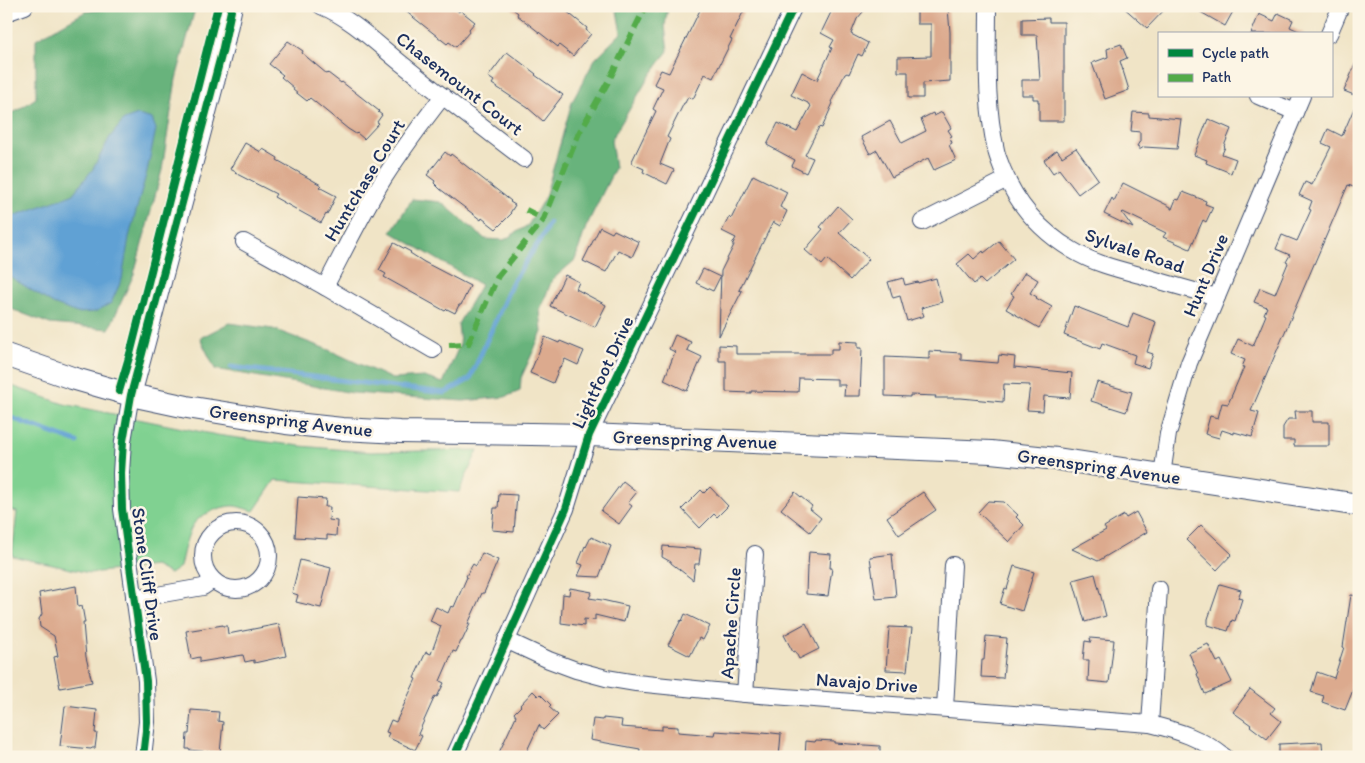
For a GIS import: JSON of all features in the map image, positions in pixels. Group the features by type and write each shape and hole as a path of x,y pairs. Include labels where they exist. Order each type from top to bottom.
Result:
{"main road":[{"name":"Greenspring Avenue","path":"6,355 72,378 131,395 222,414 286,423 342,429 589,435 991,452 1058,459 1359,504"}],"street":[{"path":"6,13 25,6"},
{"path":"131,395 222,52 232,6"},
{"name":"Chasemount Court","path":"321,6 351,23 524,159"},
{"name":"Lightfoot Drive","path":"454,757 566,509 589,435 794,6"},
{"name":"Sylvale Road","path":"988,6 988,91 991,123 996,152 1007,179 1021,204 1036,223 1072,251 1119,270 1216,297"},
{"path":"1330,32 1341,6"},
{"name":"Huntchase Court","path":"325,287 383,180 442,96"},
{"path":"1263,98 1295,112"},
{"name":"Hunt Drive","path":"1162,475 1168,434 1190,363 1216,297 1301,98"},
{"path":"922,222 1007,179"},
{"path":"244,242 433,350"},
{"name":"Stone Cliff Drive","path":"131,395 123,441 121,473 122,509 146,681 147,722 143,757"},
{"path":"230,523 240,523 258,531 264,538 269,555 265,572 259,579 252,585 235,589 219,585 213,580 205,570 202,560 206,540 212,532 220,526 230,523"},
{"name":"Apache Circle","path":"745,694 755,554"},
{"path":"945,708 953,565"},
{"path":"134,599 203,587 213,580"},
{"path":"1150,724 1159,589"},
{"name":"Navajo Drive","path":"506,640 576,670 636,683 745,694 1150,724 1178,730 1198,739 1225,757"}],"green space":[{"path":"121,6 176,6 195,9 176,79 162,170 134,274 109,329 50,324 6,307 6,113 15,112 36,98 36,39 85,12"},
{"path":"616,6 668,6 665,26 668,51 649,77 611,140 615,168 586,227 575,260 552,280 540,310 542,332 521,378 520,391 505,397 463,401 353,393 215,369 200,338 229,323 273,329 329,350 392,379 424,377 443,383 460,344 458,324 481,285 391,232 412,199 441,202 485,239 504,240 528,225 545,197 572,102 595,59 621,33"},
{"path":"6,384 64,404 217,435 252,440 371,452 478,450 459,492 275,480 254,511 235,506 224,507 205,514 196,521 189,534 180,567 170,574 155,566 89,573 12,556 17,512 6,509"}],"water":[{"path":"138,115 152,119 156,129 129,237 122,279 111,303 95,312 77,313 53,304 6,274 6,215 16,215 72,195 93,169 110,137 124,120"}],"building":[{"path":"399,6 452,6 475,22 456,47 449,42 447,44"},
{"path":"509,6 560,6 587,28 586,30 591,34 573,56 559,45 558,47 517,15 518,13"},
{"path":"702,6 746,6 713,78 705,74 693,99 688,97 684,103 667,137 670,139 660,164 674,170 667,184 643,172 644,169 631,163 656,111 653,109 663,88 654,84 661,70 669,73"},
{"path":"834,6 868,6 857,19 851,34 868,43 862,56 858,54 849,74 845,74 831,102 833,103 822,128 819,127 805,155 813,158 806,173 792,166 795,160 767,145 778,123 797,132 811,106 791,95 802,72 817,80 834,40 821,33"},
{"path":"917,6 943,6 943,8 948,8 950,81 923,83 923,98 908,98 908,72 898,72 898,57 931,56 931,24 917,24"},
{"path":"1122,6 1168,6 1147,28"},
{"path":"1190,6 1236,6 1225,26"},
{"path":"1278,13 1293,20 1290,27 1301,32 1252,32 1259,14 1274,21"},
{"path":"1049,18 1049,22 1064,22 1064,121 1039,121 1038,99 1033,99 1033,95 1022,95 1022,80 1040,80 1037,35 1022,35 1022,19"},
{"path":"288,41 303,51 302,53 327,74 342,82 379,111 382,115 377,122 379,123 364,139 348,129 310,98 307,101 293,90 294,88 281,77 283,75 269,64"},
{"path":"1121,44 1127,58 1120,61 1129,90 1105,99 1092,63 1108,57 1107,49"},
{"path":"507,52 563,95 543,121 528,108 492,84 494,81 488,77"},
{"path":"1359,55 1359,97 1344,91"},
{"path":"1359,97 1359,189 1348,185 1251,411 1259,413 1252,437 1222,430 1219,438 1205,434 1210,416 1218,418 1222,403 1228,404 1244,367 1242,367 1245,360 1231,354 1238,339 1253,346 1266,315 1264,314 1267,307 1254,302 1260,288 1275,294 1288,263 1286,262 1290,255 1276,249 1282,235 1297,241 1311,210 1309,209 1312,201 1299,195 1305,182 1312,185 1331,147 1322,143 1328,129 1342,136"},
{"path":"942,112 951,128 948,130 952,136 950,137 952,143 949,145 956,160 934,170 928,158 892,177 877,150 870,154 861,137 890,121 902,143 926,131 921,119 933,113 934,116"},
{"path":"1133,112 1149,113 1149,116 1181,119 1177,149 1144,147 1139,150 1137,146 1140,141 1140,132 1131,131"},
{"path":"1208,119 1231,129 1222,154 1236,159 1231,173 1206,163 1207,160 1194,155"},
{"path":"245,143 261,152 263,149 278,158 277,160 321,185 319,187 336,196 321,223 274,197 276,194 230,169"},
{"path":"1076,148 1098,179 1078,194 1059,169 1053,173 1044,160 1057,150 1062,157"},
{"path":"445,152 450,156 451,154 515,205 511,214 496,229 440,189 434,183 435,181 427,175"},
{"path":"753,175 787,192 780,207 787,211 780,226 773,222 739,290 742,291 719,336 721,271 736,238 722,231 729,217 731,219"},
{"path":"1123,183 1171,207 1171,209 1176,199 1179,200 1183,192 1206,201 1205,204 1213,207 1206,222 1203,220 1190,249 1163,237 1166,233 1123,212 1133,228 1104,214 1112,198 1114,201"},
{"path":"838,206 852,219 839,233 869,259 850,280 827,259 822,265 805,250 823,229 820,227"},
{"path":"600,227 612,233 614,230 639,242 632,257 618,250 606,272 583,261"},
{"path":"999,241 1014,259 985,284 980,279 974,284 957,264 969,254 974,259"},
{"path":"394,243 424,262 470,286 455,313 447,309 445,311 384,277 386,274 379,270"},
{"path":"703,269 720,277 713,291 696,283"},
{"path":"1025,272 1038,280 1030,293 1052,307 1039,328 1006,309 1014,296 1011,294"},
{"path":"565,275 579,282 576,289 606,305 595,327 550,306"},
{"path":"903,278 905,285 936,278 942,302 921,308 924,316 907,321 900,296 893,298 888,282"},
{"path":"1074,306 1128,327 1133,313 1156,322 1147,352 1153,354 1148,368 1133,363 1135,355 1102,343 1100,349 1064,335"},
{"path":"675,335 691,342 687,350 702,357 687,391 664,380 675,352 669,349"},
{"path":"545,337 584,351 578,365 565,359 553,383 530,373"},
{"path":"839,341 858,342 858,348 862,348 860,396 844,396 845,385 837,385 837,379 799,378 798,392 726,392 726,361 719,361 719,345 736,346 736,354 831,354 831,349 839,349"},
{"path":"929,351 961,353 961,360 998,363 999,355 1015,357 1014,367 1072,373 1070,398 1044,396 1043,411 1027,410 1030,385 1004,384 1003,402 961,398 935,398 936,396 885,396 885,357 929,359"},
{"path":"1097,382 1132,392 1126,412 1091,401"},
{"path":"1295,411 1312,411 1312,422 1329,422 1329,446 1294,446 1294,440 1283,440 1283,427 1288,419 1296,419"},
{"path":"623,481 637,492 628,503 632,506 619,524 601,511"},
{"path":"710,487 728,506 717,517 714,514 700,528 682,509 701,490 704,493"},
{"path":"795,492 812,506 810,509 821,518 810,532 781,509"},
{"path":"923,492 936,510 899,535 887,517"},
{"path":"499,494 517,495 514,532 492,530 494,508 498,508"},
{"path":"298,497 326,499 325,507 330,507 329,520 337,521 336,536 327,535 327,539 295,537"},
{"path":"988,501 1004,502 1018,515 1016,517 1024,525 1009,542 978,512"},
{"path":"1136,512 1147,532 1098,561 1072,549 1106,530 1104,527 1124,515 1126,518"},
{"path":"1201,525 1232,554 1217,570 1186,540"},
{"path":"591,537 611,546 599,577 578,576 583,565 578,563"},
{"path":"663,546 701,549 699,564 695,564 693,580 662,557"},
{"path":"809,552 831,554 830,568 832,568 828,596 806,594"},
{"path":"482,553 498,560 462,641 456,652 453,651 440,681 444,683 437,697 435,696 418,734 422,736 415,750 387,737 389,733 386,732 391,720 396,722 426,652 431,654 441,626 430,621 436,607 448,613 451,606 454,607 466,576 473,564 476,566"},
{"path":"892,554 896,597 876,599 870,557"},
{"path":"300,560 331,568 321,608 296,602 298,595 292,593"},
{"path":"1014,566 1034,572 1022,611 1000,604"},
{"path":"1095,574 1106,616 1085,622 1073,580"},
{"path":"1220,584 1241,590 1238,598 1242,599 1235,621 1232,620 1228,631 1208,625 1208,619"},
{"path":"76,586 78,607 82,606 85,623 83,623 86,657 92,682 60,688 54,657 58,656 54,636 40,627 39,619 42,614 39,593"},
{"path":"570,588 592,592 589,598 628,606 624,622 595,615 595,620 584,619 584,626 561,623 563,594 569,595"},
{"path":"1351,595 1359,596 1359,675 1345,710 1322,702 1324,696 1311,692 1317,672 1334,678 1344,647"},
{"path":"685,614 710,626 703,640 699,638 690,656 668,645"},
{"path":"806,623 819,649 799,659 784,635"},
{"path":"279,624 286,656 254,663 254,660 245,662 243,655 200,662 200,657 191,659 186,631 223,625 227,626 228,634"},
{"path":"889,627 912,628 907,671 886,670"},
{"path":"986,636 1007,638 1003,678 981,677"},
{"path":"1090,638 1114,640 1109,683 1088,681 1089,660 1083,660 1085,641 1091,642"},
{"path":"1208,644 1217,662 1221,660 1232,682 1205,694 1189,653"},
{"path":"1250,689 1275,708 1271,713 1281,721 1267,739 1233,712"},
{"path":"533,691 538,696 540,694 551,705 549,707 558,715 543,730 539,725 524,757 497,757 516,716 514,713"},
{"path":"65,706 97,710 95,748 60,746"},
{"path":"191,710 219,712 218,721 223,722 220,753 186,749"},
{"path":"603,718 622,720 621,727 662,730 662,726 678,727 678,732 714,735 715,731 781,734 779,757 639,757 640,749 590,740 593,719 603,720"},
{"path":"816,740 880,746 880,757 805,757 806,741 815,742"},
{"path":"1322,742 1323,757 1279,757 1279,744"}],"waterway":[{"path":"231,367 445,393 470,379 512,283 549,223"},
{"path":"6,416 77,442"}],"marked path":[{"path":"449,345 468,344 498,276 544,219 579,133 608,82 646,6"},
{"path":"526,210 544,219"}],"cycle path":[{"path":"119,391 218,6"},
{"path":"143,757 147,722 146,681 122,509 121,473 123,441 131,395 222,52 232,6"},
{"path":"454,757 566,509 589,435 794,6"}]}
